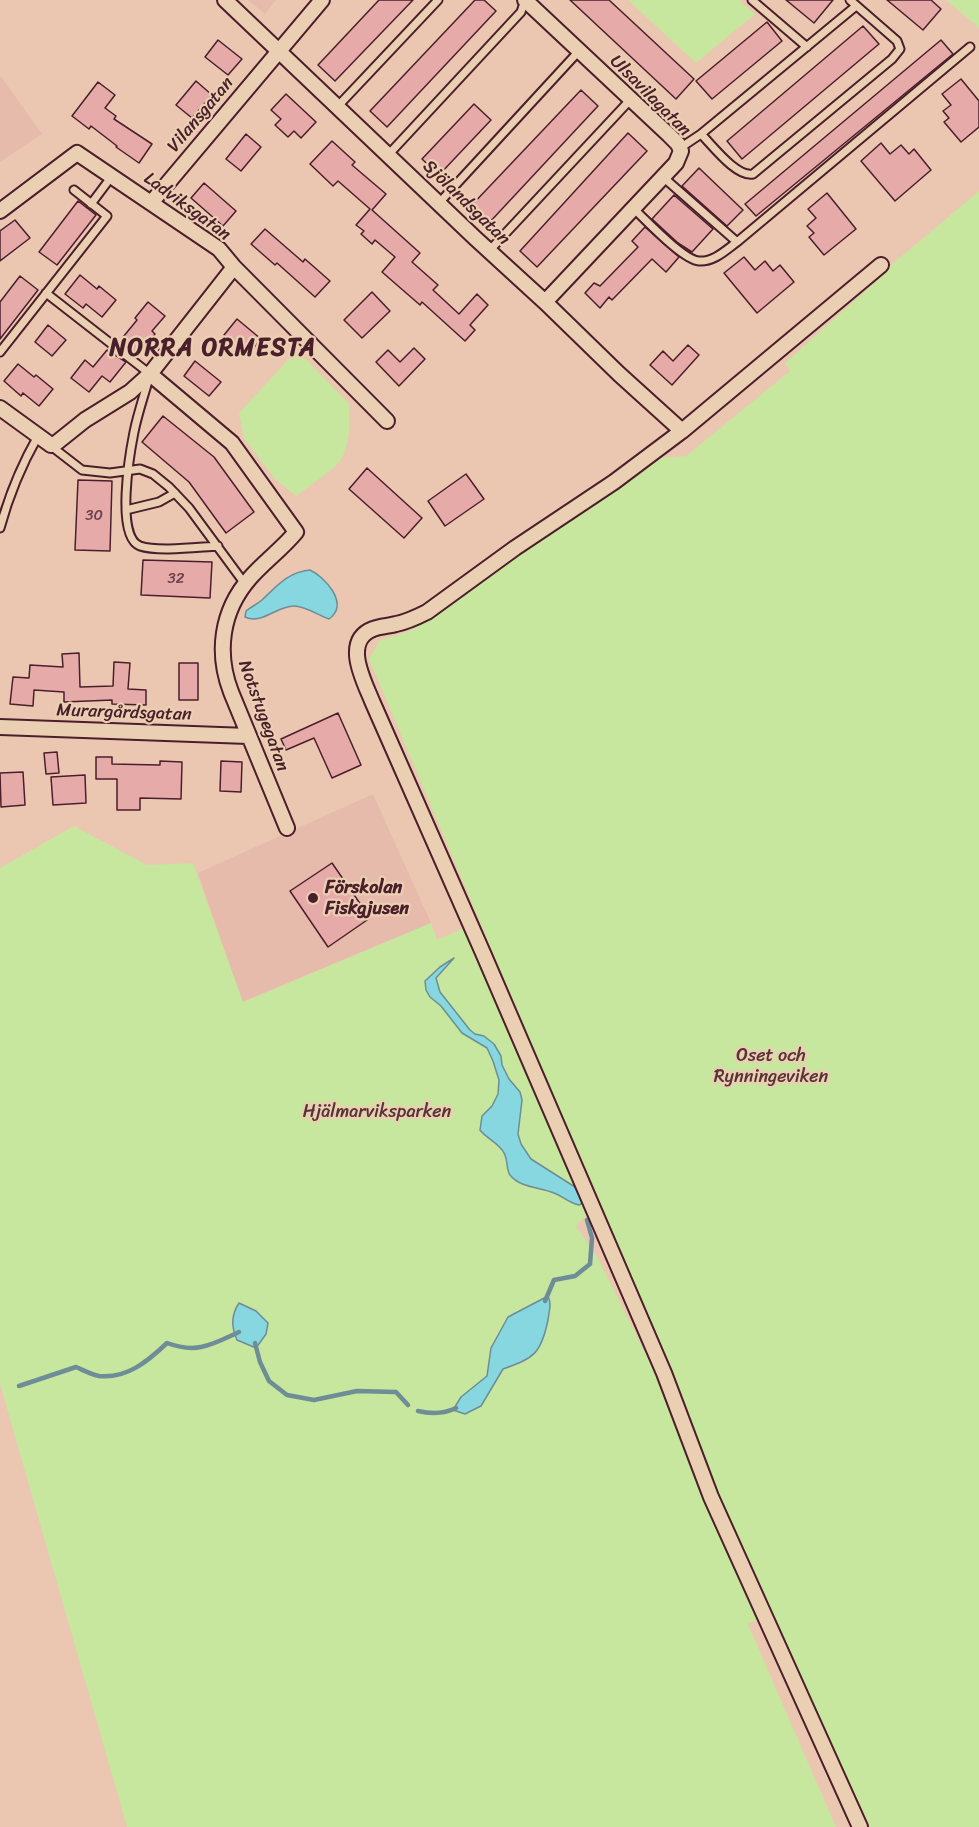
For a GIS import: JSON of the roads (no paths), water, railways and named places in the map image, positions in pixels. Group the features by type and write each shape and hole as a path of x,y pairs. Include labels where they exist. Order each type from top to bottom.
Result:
{"street":[{"name":"Sjölandsgatan","path":"225,0 682,431"},
{"path":"280,50 322,0"},
{"name":"Ulsavilagatan","path":"525,0 680,148 680,156 676,163 545,302"},
{"name":"Vilansgatan","path":"150,202 280,50"},
{"name":"Ladviksgatan","path":"0,211 77,153 219,249 234,267 387,421"},
{"path":"860,1827 711,1497 660,1363 358,665 356,654 359,644 372,629 411,620 427,612 515,548 614,482 682,431 881,265"},
{"path":"0,408 51,445 85,420 130,392 150,374 234,267"},
{"name":"Notstugegatan","path":"150,374 232,443 296,532 245,584 235,600 225,625 222,649 226,680 287,828"},
{"name":"Murargårdsgatan","path":"0,727 248,736"}],"lane":[{"path":"338,106 438,0"},
{"path":"389,154 521,12 525,0"},
{"path":"752,0 807,47"},
{"path":"701,134 737,170 745,174 753,174 892,59 899,52 900,46 897,41 849,0"},
{"path":"680,148 701,134 856,6"},
{"path":"633,208 686,257 699,261 716,257 737,242 970,47"},
{"path":"439,203 579,51"},
{"path":"489,251 631,99"},
{"path":"91,204 112,176"},
{"path":"663,177 737,242"},
{"path":"0,352 107,216 74,190"},
{"path":"46,293 150,374 134,432 128,471 126,510 132,540 139,546 169,549 218,546"},
{"path":"0,528 8,499 21,467 38,436"},
{"path":"51,445 82,470 110,473 140,468 153,474 189,508 245,584"},
{"path":"126,510 159,502 175,493"}],"water":[{"path":"310,570 322,578 336,599 335,613 329,619 298,606 287,607 257,619 245,617 246,611 262,600 283,580 302,571"},
{"path":"454,958 436,978 440,992 470,1030 484,1036 494,1044 501,1056 502,1065 509,1079 520,1092 522,1100 518,1134 521,1144 531,1159 575,1187 583,1203 575,1204 557,1194 525,1185 514,1179 509,1173 502,1150 480,1130 482,1116 492,1106 498,1094 499,1080 493,1061 487,1048 462,1033 426,990 425,981"},
{"path":"548,1296 550,1308 548,1320 539,1348 529,1358 503,1369 481,1406 465,1414 453,1410 461,1397 487,1376 491,1348 508,1317"},
{"path":"239,1303 256,1311 268,1323 266,1334 256,1348 237,1340 235,1335 233,1317"}],"waterway":[{"path":"545,1301 554,1280 575,1276 590,1264 592,1238 587,1220"},
{"path":"19,1386 76,1367 99,1376 119,1375 145,1362 167,1343 196,1348 212,1344 239,1332"},
{"path":"255,1343 260,1362 269,1381 287,1395 314,1400 357,1391 396,1392 408,1405"},
{"path":"418,1411 437,1413 456,1408"}],"place":[{"name":"Förskolan Fiskgjusen","path":"313,898"}],"district":[{"name":"NORRA ORMESTA","path":"213,349"}],"park label":[{"name":"Oset och Rynningeviken","path":"771,1066"},
{"name":"Hjälmarviksparken","path":"377,1112"}]}
